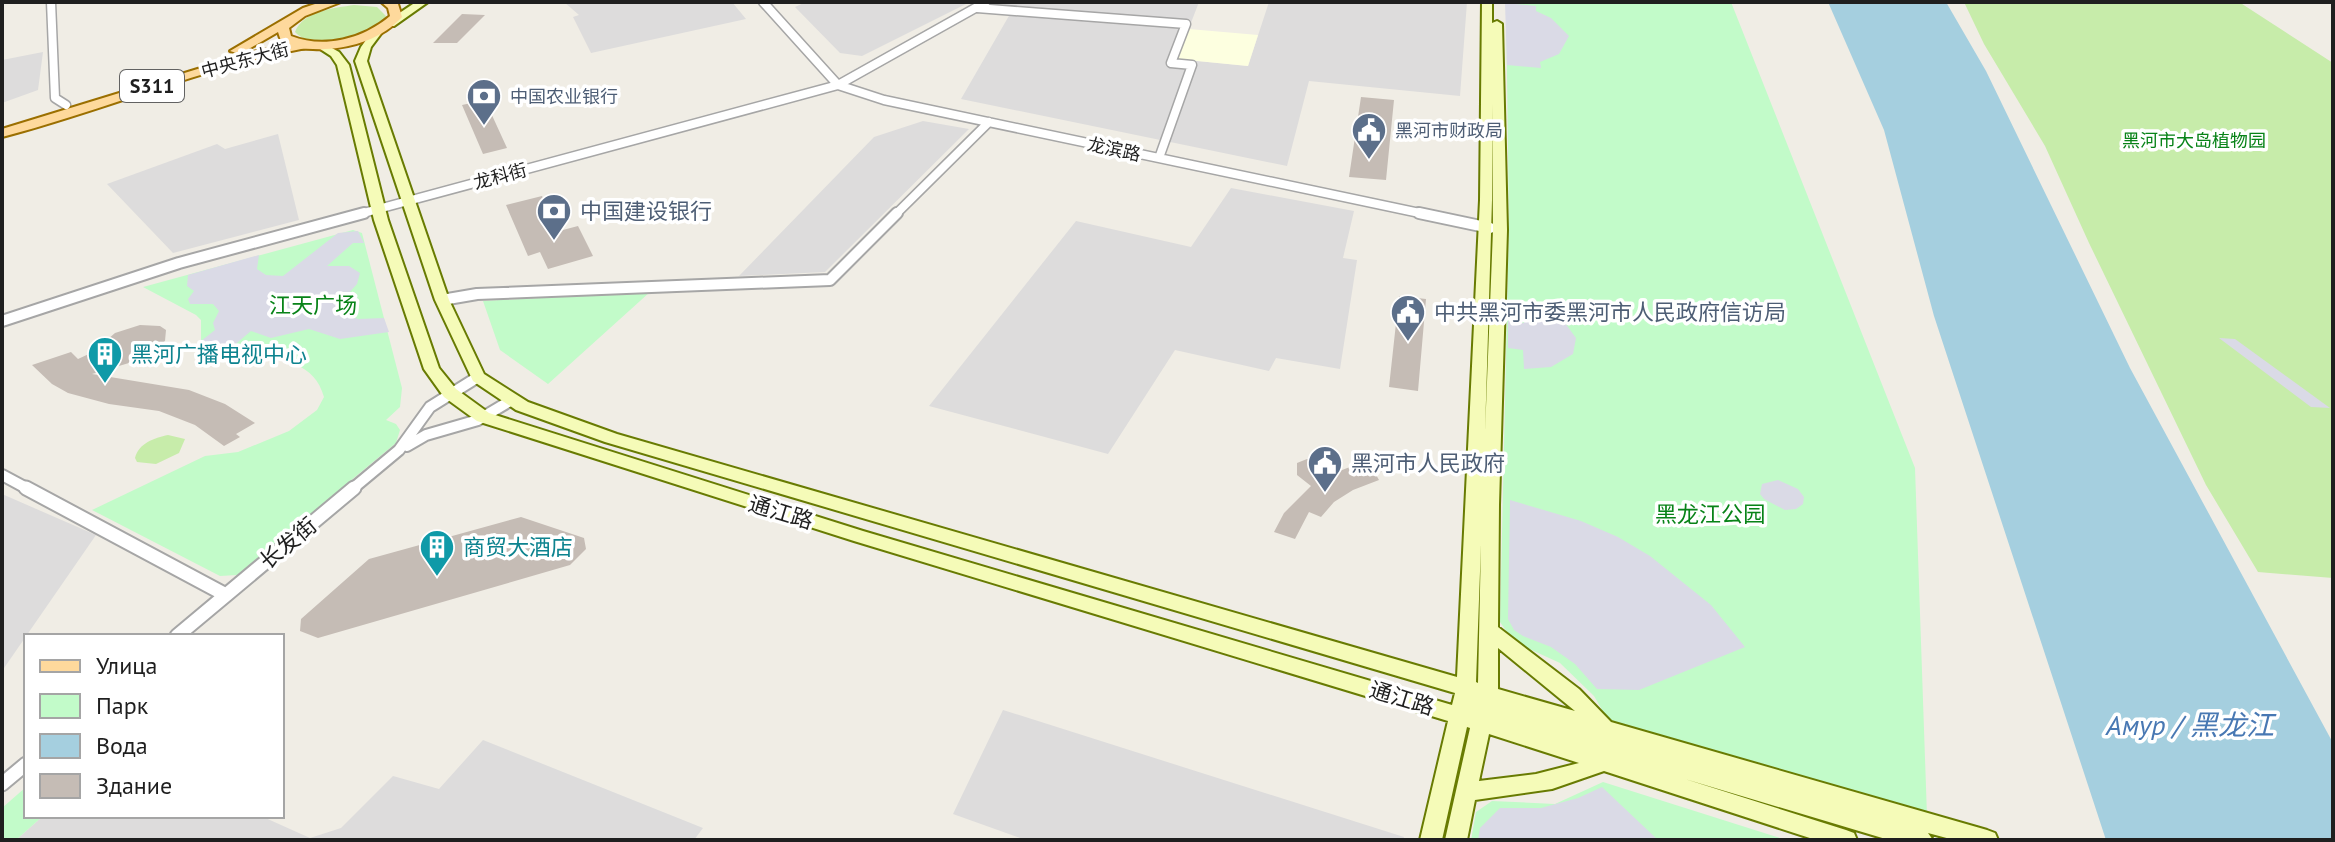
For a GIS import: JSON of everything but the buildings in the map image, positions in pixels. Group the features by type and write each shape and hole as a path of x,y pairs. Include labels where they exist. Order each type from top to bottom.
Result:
{"main road":[{"path":"2,126 225,56 249,46 312,6 335,2"},
{"path":"384,28 397,11 387,2"},
{"path":"384,28 423,2"},
{"path":"1431,840 1463,703 1492,228 1487,2"},
{"path":"1456,840 1485,709 1497,2"},
{"path":"289,20 282,33 285,38 312,45"},
{"name":"中央东大街","path":"2,133 257,55 351,41 384,28"},
{"name":"通江路","path":"384,28 366,47 361,61 408,201 442,300 478,377 510,401 611,438 1463,703"},
{"name":"通江路","path":"312,45 335,54 343,65 379,209 432,369 450,393 483,417 860,536 1485,709 1922,840"},
{"path":"1488,630 1572,695 1606,728"},
{"path":"1485,709 1606,728 1987,840"},
{"path":"1485,709 1601,763 1846,840"},
{"path":"1467,791 1521,787 1579,774 1601,763"}],"street":[{"path":"51,2 55,98 66,105"},
{"name":"龙滨路","path":"763,2 838,85 884,100 1492,228"},
{"name":"龙科街","path":"2,321 179,263 838,85 986,2"},
{"path":"976,7 1186,24 1171,63 1192,65 1159,158"},
{"path":"442,300 477,294 830,280 989,122"},
{"name":"长发街","path":"399,450 430,407 478,377"},
{"name":"长发街","path":"179,634 399,450 426,435 483,417 510,401"},
{"path":"2,475 226,595"},
{"path":"2,784 24,766"}],"shaded area":[{"path":"564,2 732,2 746,19 591,53 573,17 579,15"},
{"path":"806,2 970,2 862,56 840,53 795,7"},
{"path":"1008,2 1199,2 1177,59 1248,66 1269,2 1467,2 1460,96 1309,81 1287,166 961,99 1010,14 991,12"},
{"path":"1505,3 1536,6 1536,11 1551,18 1569,36 1559,54 1540,62 1541,68 1507,65"},
{"path":"1189,29 1258,35 1248,66 1177,59"},
{"path":"43,52 38,90 2,103 2,60"},
{"path":"923,121 969,129 825,272 739,276 874,137"},
{"path":"278,134 299,220 173,253 107,184 217,144 225,149"},
{"path":"1231,188 1354,211 1343,258 1357,260 1340,369 1276,358 1269,371 1175,350 1108,454 929,406 1076,221 1191,247"},
{"path":"358,231 364,243 353,243 327,266 349,266 360,273 342,308 358,319 384,318 389,332 340,339 309,329 271,338 251,331 225,353 212,351 201,341 215,330 213,323 219,311 213,304 190,304 188,299 194,291 187,286 188,275 259,255 257,269 266,275 283,276 338,233"},
{"path":"1524,307 1544,311 1565,323 1576,338 1573,354 1551,367 1524,369 1523,350 1508,348 1508,321 1524,323"},
{"path":"2219,338 2235,339 2330,408 2311,407"},
{"path":"1778,480 1798,489 1804,497 1803,504 1796,509 1785,510 1764,499 1760,494 1762,484"},
{"path":"2,494 96,535 28,634 24,634 24,639 2,671"},
{"path":"1510,500 1581,521 1618,537 1650,556 1711,605 1745,647 1639,690 1597,689 1575,664 1551,647 1514,630 1508,619"},
{"path":"1003,710 1404,837 1403,840 1026,840 953,814"},
{"path":"483,740 703,828 694,840 16,840 41,818 265,818 310,838 341,828 393,776 439,789"},
{"path":"1602,787 1658,840 1478,840 1480,828 1500,808 1541,808 1578,798"}],"green space":[{"name":"黑龙江公园","path":"1506,2 1731,2 1915,468 1927,816 1608,720 1594,696 1560,663 1514,642 1500,622 1509,227"},
{"name":"黑河市大岛植物园","path":"1964,2 2239,2 2333,63 2333,578 2258,572 2206,485 2045,146 1984,44"},
{"path":"354,5 377,7 386,16 370,31 343,40 315,41 295,32 312,15"},
{"name":"江天广场","path":"353,230 362,233 402,388 400,407 386,420 396,424 400,430 396,443 237,575 220,576 92,510 205,456 238,452 289,431 317,410 324,397 315,379 302,367 285,361 213,349 201,341 201,320 196,315 143,287"},
{"path":"650,292 548,384 500,350 483,301"},
{"path":"168,435 185,439 179,453 156,464 137,462 137,453 144,445"},
{"path":"1603,782 1786,840 1471,840 1476,812 1492,801 1555,804"},
{"path":"24,789 24,818 41,818 16,840 2,840 2,808"}],"water":[{"name":"Амур / 黑龙江","path":"1828,2 1946,2 1986,71 2130,368 2333,743 2333,840 2106,840 1934,316 1884,130"}],"place":[{"name":"中国农业银行","path":"484,127"},
{"name":"黑河市财政局","path":"1369,161"},
{"name":"中国建设银行","path":"554,242"},
{"name":"中共黑河市委黑河市人民政府信访局","path":"1408,343"},
{"name":"黑河广播电视中心","path":"105,385"},
{"name":"黑河市人民政府","path":"1325,494"},
{"name":"商贸大酒店","path":"437,578"}]}
